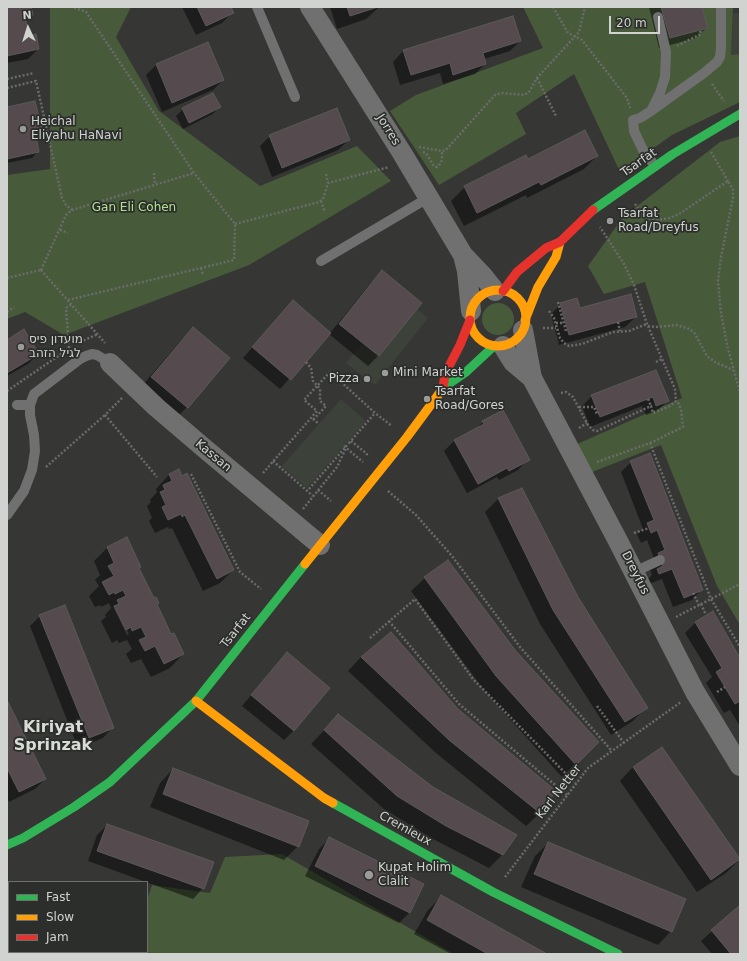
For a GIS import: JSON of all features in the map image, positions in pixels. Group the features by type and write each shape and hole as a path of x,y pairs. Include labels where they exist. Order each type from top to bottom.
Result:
{"street":[{"name":"Jorres","path":"310,7 412,154 428,198 463,255 499,291"},
{"name":"Tsarfat","path":"499,291 517,272 546,248 560,242 590,212 654,166 740,114"},
{"name":"Tsarfat","path":"524,325 538,287 556,258 560,242"},
{"name":"Jorres","path":"463,255 468,277 470,316"},
{"path":"499,291 516,297 521,303 525,312 524,325 519,336 512,342 498,346 485,343 478,338 472,329 470,316 474,303 482,296 499,291"},
{"name":"Tsarfat","path":"443,388 445,374 460,345 470,316"},
{"name":"Dreyfus","path":"524,325 532,378 698,697 740,766"},
{"name":"Tsarfat","path":"7,845 23,838 74,807 110,782 196,701 407,437 443,388 466,372 498,346"},
{"name":"Dreyfus","path":"498,346 513,362 532,378"},
{"name":"Kassan","path":"110,363 156,407 320,545"},
{"name":"Cremieux","path":"196,701 324,798 493,892 618,954"}],"lane":[{"path":"257,7 295,97"},
{"path":"654,166 643,150 634,131 633,120 640,118 704,73 717,62 720,57 721,48 721,7"},
{"path":"651,110 660,93 665,77 666,52 658,17"},
{"path":"321,261 428,198"},
{"path":"7,515 24,491 32,470 34,446 30,405 34,394 86,356 92,354 97,355 110,363"},
{"path":"17,405 30,405"},
{"path":"634,572 660,560"}],"path":[{"path":"68,300 234,260 235,224 194,173 86,12 73,7"},
{"path":"553,7 568,33 582,40 627,98 633,120"},
{"path":"424,147 442,151 446,150 495,95 501,93 524,95 529,92 537,78 579,32 585,7"},
{"path":"666,52 701,34 700,30"},
{"path":"7,79 34,73"},
{"path":"537,78 556,116"},
{"path":"7,88 36,81 62,198 66,205 72,210"},
{"path":"714,87 721,95"},
{"path":"328,183 384,169 412,154 426,153 434,166 437,167 442,160 442,151"},
{"path":"713,155 728,181 732,190 733,198 721,257 718,281 721,313 733,371 740,392"},
{"path":"41,270 66,215 72,210 194,173"},
{"path":"154,174 156,185"},
{"path":"235,224 321,201 328,183 326,174"},
{"path":"624,188 640,212 647,218 658,220 670,218 678,214 728,181"},
{"path":"321,201 324,212"},
{"path":"60,230 68,233"},
{"path":"580,468 650,443 684,427 681,410 676,402 675,389 647,325 637,292 624,264 606,237"},
{"path":"201,268 203,275"},
{"path":"7,278 41,270"},
{"path":"41,270 116,356 110,363"},
{"path":"558,302 566,331 568,331"},
{"path":"7,391 69,348 66,309 72,304"},
{"path":"7,312 14,308"},
{"path":"546,309 551,313 556,323 556,328 562,341 572,346 582,344 607,334 620,331 629,331 647,325 655,327 677,325 694,332 708,356 715,362 733,371"},
{"path":"618,322 620,331"},
{"path":"556,323 564,323"},
{"path":"545,328 556,328"},
{"path":"85,340 98,334"},
{"path":"656,362 662,359"},
{"path":"251,487 273,461 326,406 320,401 320,389 313,381 311,368 306,362"},
{"path":"312,419 317,411 304,400 330,372 375,413 407,437"},
{"path":"561,393 566,392 571,394 587,423 593,430 600,430 633,413 651,406"},
{"path":"648,399 653,413 676,402"},
{"path":"32,470 45,468 105,416 115,405"},
{"path":"579,407 594,407 597,414 598,413"},
{"path":"309,489 375,413"},
{"path":"105,416 157,477"},
{"path":"312,419 319,424"},
{"path":"579,428 587,423"},
{"path":"350,442 367,454 362,461"},
{"path":"650,443 711,599 740,647"},
{"path":"292,522 337,467 345,447 358,458"},
{"path":"273,461 314,496"},
{"path":"191,474 214,519 229,554 240,572 254,583"},
{"path":"374,478 416,515 446,550 520,647 612,751"},
{"path":"662,484 666,483"},
{"path":"195,490 199,489"},
{"path":"318,490 326,497"},
{"path":"210,520 214,519"},
{"path":"637,532 649,528"},
{"path":"675,618 740,584"},
{"path":"693,593 706,615"},
{"path":"370,638 415,599 473,679 576,784"},
{"path":"389,621 459,704 567,795"},
{"path":"727,636 732,634"},
{"path":"720,690 725,687"},
{"path":"597,706 624,743"},
{"name":"Karl Netter","path":"493,892 588,768 674,707"}],"shaded area":[{"path":"733,13 740,13 740,54 731,55"},
{"path":"401,296 428,318 375,385 346,363"},
{"path":"341,399 366,421 307,488 282,466"}],"green space":[{"name":"Gan Eli Cohen","path":"50,7 131,7 116,37 159,111 260,186 357,146 391,181 249,265 64,335 25,312 7,319 7,175 50,169"},
{"path":"523,7 733,7 731,55 740,54 740,102 672,135 620,172 574,74 516,113 526,134 439,185 390,111 416,95 543,48"},
{"path":"740,136 740,625 717,586 661,445 592,472 577,444 682,398 645,282 604,294 588,266 623,217 720,142"},
{"path":"495,303 501,303 511,310 514,319 513,325 507,332 501,335 495,335 485,328 482,322 482,316 489,306"},
{"path":"282,854 454,954 130,953 148,953 148,897 152,885 210,893 225,857"},
{"path":"7,930 8,953 130,954 7,954"}],"building":[{"path":"7,7 31,7 33,15 25,17 29,36 36,34 39,49 7,56"},
{"path":"197,7 231,7 234,13 206,26"},
{"path":"347,7 378,7 350,16"},
{"path":"661,7 702,7 708,28 670,38"},
{"path":"513,16 521,41 483,53 486,64 453,75 450,63 411,75 403,50"},
{"path":"208,42 224,80 172,103 156,64"},
{"path":"213,93 221,107 189,123 182,108"},
{"name":"Heichal Eliyahu HaNavi","path":"35,101 42,129 35,130 39,152 7,159 7,107"},
{"path":"337,108 350,140 282,168 269,135"},
{"path":"585,130 598,156 541,185 539,182 477,213 464,186 526,155 528,159"},
{"path":"382,270 422,303 379,356 339,324"},
{"path":"631,294 637,317 569,335 560,303 577,298 580,308"},
{"path":"293,300 331,333 291,380 252,347"},
{"path":"193,327 230,358 188,408 151,377"},
{"name":"מועדון פיס לגיל הזהב","path":"24,329 39,354 7,373 7,340"},
{"path":"656,370 669,401 656,406 653,397 600,417 591,395"},
{"path":"503,410 530,460 509,471 507,468 478,484 454,440 484,424 482,421"},
{"path":"650,453 703,590 684,598 672,569 659,574 657,569 663,566 658,553 665,550 657,530 651,533 647,523 654,520 630,461"},
{"path":"179,469 182,476 187,473 234,570 217,579 185,515 182,517 181,514 168,520 162,507 166,505 160,492 165,490 163,485 172,481 169,474"},
{"path":"522,488 578,597 648,708 625,722 553,610 498,498"},
{"path":"127,537 141,567 139,568 154,598 156,597 159,603 157,604 171,634 174,633 184,654 164,664 155,646 145,651 139,640 146,637 141,627 132,631 131,627 126,630 114,606 119,604 117,600 126,596 123,590 109,595 102,582 114,576 108,566 114,563 107,547"},
{"path":"448,560 515,650 599,742 576,765 496,676 424,577"},
{"path":"65,605 114,728 89,738 39,615"},
{"path":"713,611 740,658 740,701 735,704 716,672 722,668 695,622"},
{"path":"391,632 458,709 556,791 540,813 449,740 361,657"},
{"path":"287,652 330,688 294,731 251,695"},
{"path":"8,702 46,779 19,792 7,768"},
{"path":"338,714 433,787 517,835 503,855 446,826 397,796 324,730"},
{"path":"662,747 740,859 711,880 633,767"},
{"path":"173,768 309,821 299,847 163,794"},
{"path":"107,824 214,862 204,889 97,851"},
{"name":"Kupat Holim Clalit","path":"329,837 424,884 410,913 315,866"},
{"path":"548,842 686,899 672,932 534,874"},
{"path":"7,884 8,910 7,910"},
{"path":"441,895 547,954 488,954 427,920"},
{"path":"740,905 740,954 731,954 711,930"}],"traffic: fast":[{"path":"593,210 673,154 740,114"},
{"path":"444,387 466,372 494,346"},
{"path":"7,845 23,838 74,807 110,782 196,701 305,564"},
{"path":"333,803 493,892 618,954"}],"traffic: slow":[{"path":"525,320 538,287 556,257 560,242"},
{"path":"498,290 513,295 521,303 526,318 521,333 513,341 498,346 483,341 475,333 470,318 475,303 483,295 498,290"},
{"path":"305,564 407,437 444,387"},
{"path":"196,701 324,798 333,803"}],"traffic: jam":[{"path":"503,291 517,272 546,248 560,242 593,210"},
{"path":"443,388 445,374 460,345 470,320"}],"place":[{"name":"Heichal Eliyahu HaNavi","path":"23,129"},
{"name":"Tsarfat Road/Dreyfus","path":"610,221"},
{"name":"מועדון פיס לגיל הזהב","path":"21,347"},
{"name":"Mini Market","path":"385,373"},
{"name":"Pizza","path":"367,379"},
{"name":"Tsarfat Road/Gores","path":"427,399"},
{"name":"Kupat Holim Clalit","path":"369,875"}],"district":[{"name":"Kiriyat Sprinzak","path":"53,737"}]}
